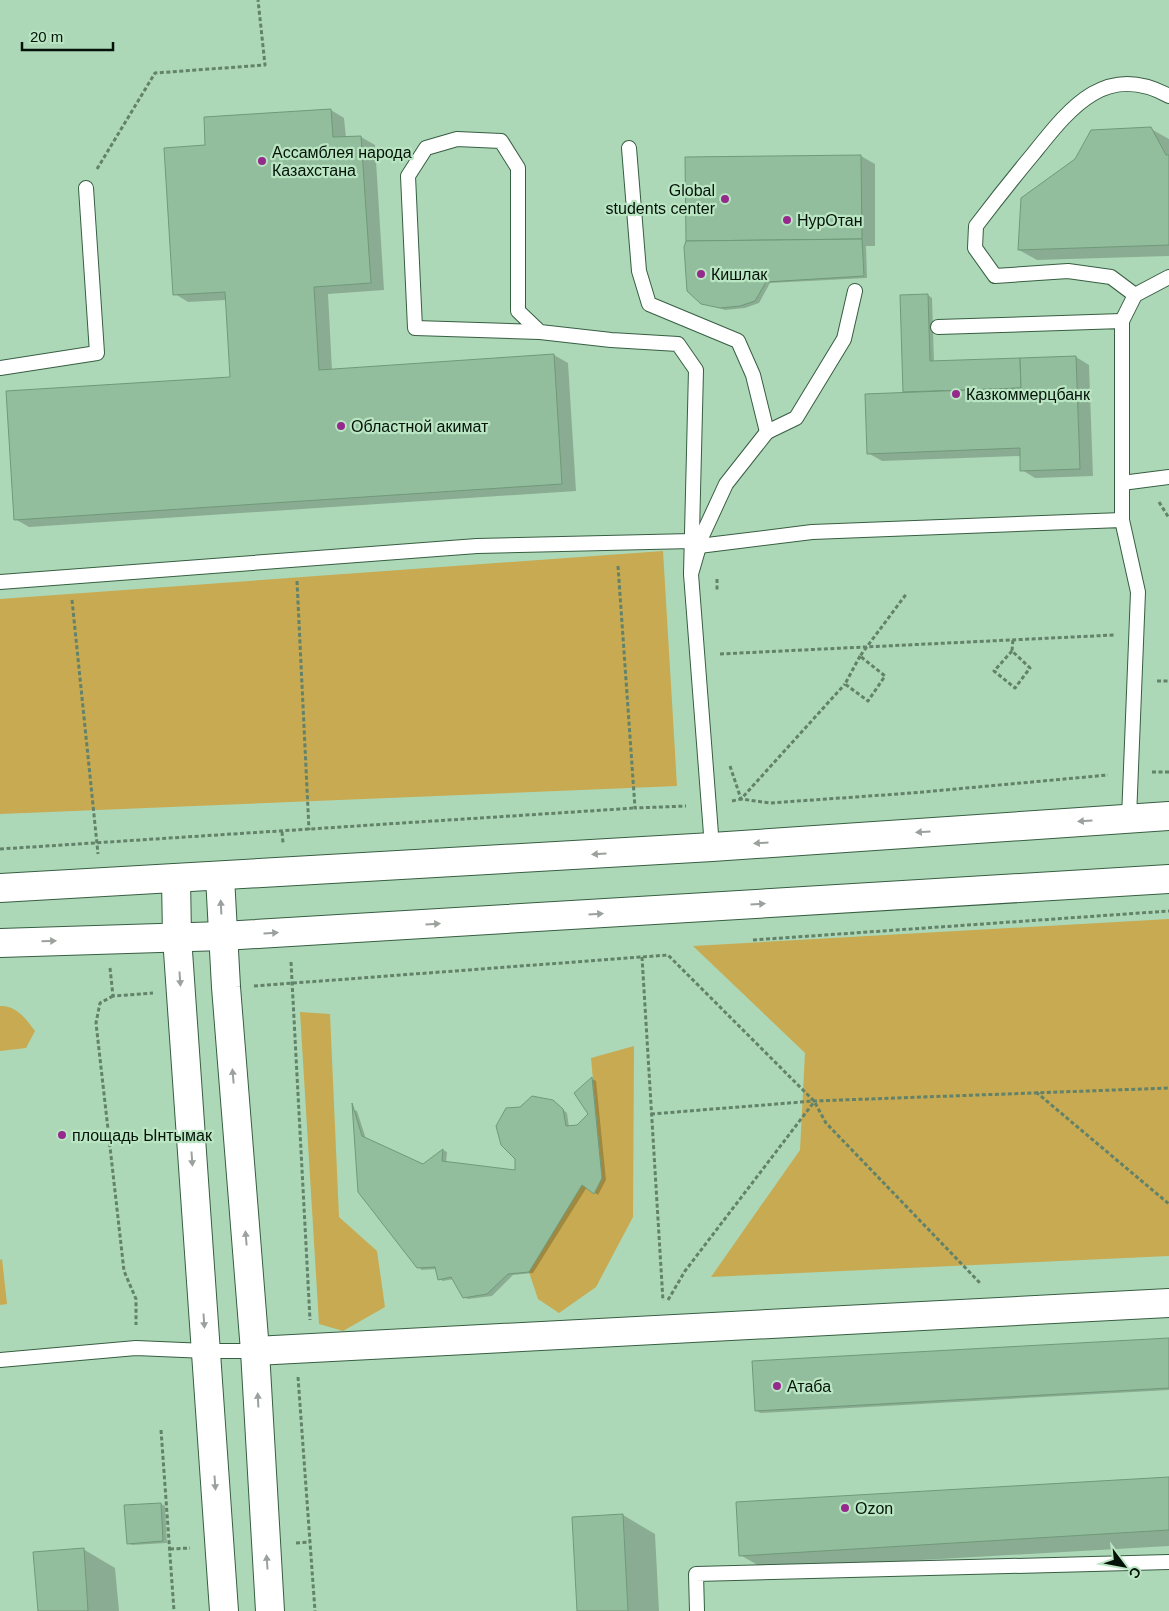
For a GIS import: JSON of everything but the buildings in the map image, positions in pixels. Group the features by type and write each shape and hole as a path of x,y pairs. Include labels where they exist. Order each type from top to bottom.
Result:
{"main road":[{"path":"0,888 220,877 712,847 1169,816"},
{"path":"220,877 226,987 255,1351 270,1611"},
{"path":"176,878 177,937 224,1611"},
{"path":"0,943 223,936 1169,879"},
{"path":"255,1351 1169,1302"}],"lane":[{"path":"1136,295 1111,277 1068,272 995,276 975,248 976,226 1064,116 1084,97 1104,87 1132,83 1154,88 1169,96"},
{"path":"540,332 518,311 518,168 501,141 458,139 426,148 408,176 416,328 540,332 611,340 678,344 696,370 695,544 691,574 712,847"},
{"path":"629,148 639,271 650,304 738,341 753,375 767,432"},
{"path":"0,368 97,353 86,188"},
{"path":"1129,818 1138,592 1122,520 1122,321 1136,295 1169,277"},
{"path":"695,544 726,484 767,432 796,418 844,339 855,291"},
{"path":"938,327 1122,321"},
{"path":"1122,482 1169,477"},
{"path":"0,582 296,558 477,546 617,543 695,544 812,532 1122,520"},
{"path":"0,1360 136,1348 255,1351"},
{"path":"697,1611 696,1574 1169,1562"}],"path":[{"path":"86,188 156,73 264,65 258,0"},
{"path":"617,543 634,808"},
{"path":"296,558 309,830"},
{"path":"70,577 101,882"},
{"path":"717,579 718,598"},
{"path":"741,799 845,684 860,656 907,593"},
{"path":"720,654 1137,634"},
{"path":"1012,651 1030,668 1015,688 994,671 1012,651 1013,639"},
{"path":"720,644 720,663"},
{"path":"845,684 868,701 885,676 860,656"},
{"path":"727,756 741,799"},
{"path":"0,849 634,808 708,806 741,799 770,803 817,800 1132,773 1169,772"},
{"path":"282,832 287,873"},
{"path":"753,940 1169,911"},
{"path":"289,932 310,1324 296,1350 315,1611"},
{"path":"107,940 113,996"},
{"path":"226,987 291,984 668,955 814,1101 826,1123 1008,1311"},
{"path":"642,957 663,1310 685,1270 814,1101"},
{"path":"136,1348 136,1299 124,1271 96,1023 100,1003 113,996 181,990"},
{"path":"651,1114 814,1101 1169,1088"},
{"path":"1036,1092 1169,1204"},
{"path":"161,1430 174,1611"}],"shaded area":[{"path":"663,551 677,786 0,814 0,599"},
{"path":"1169,919 1169,1256 711,1277 800,1150 805,1053 693,946"},
{"path":"0,1006 16,1010 35,1031 26,1048 0,1051"},
{"path":"300,1012 330,1014 339,1217 377,1251 385,1307 343,1331 319,1324"},
{"path":"634,1046 633,1217 596,1287 559,1313 538,1299 529,1272 582,1185 594,1194 602,1178 591,1058"},
{"path":"2,1259 7,1304 0,1305 0,1260"}],"place":[{"name":"Ассамблея народа Казахстана","path":"262,161"},
{"name":"Global students center","path":"725,199"},
{"name":"НурОтан","path":"787,220"},
{"name":"Кишлак","path":"701,274"},
{"name":"Казкоммерцбанк","path":"956,394"},
{"name":"Областной акимат","path":"341,426"},
{"name":"площадь Ынтымак","path":"62,1135"},
{"name":"Атаба","path":"777,1386"},
{"name":"Ozon","path":"845,1508"}]}
